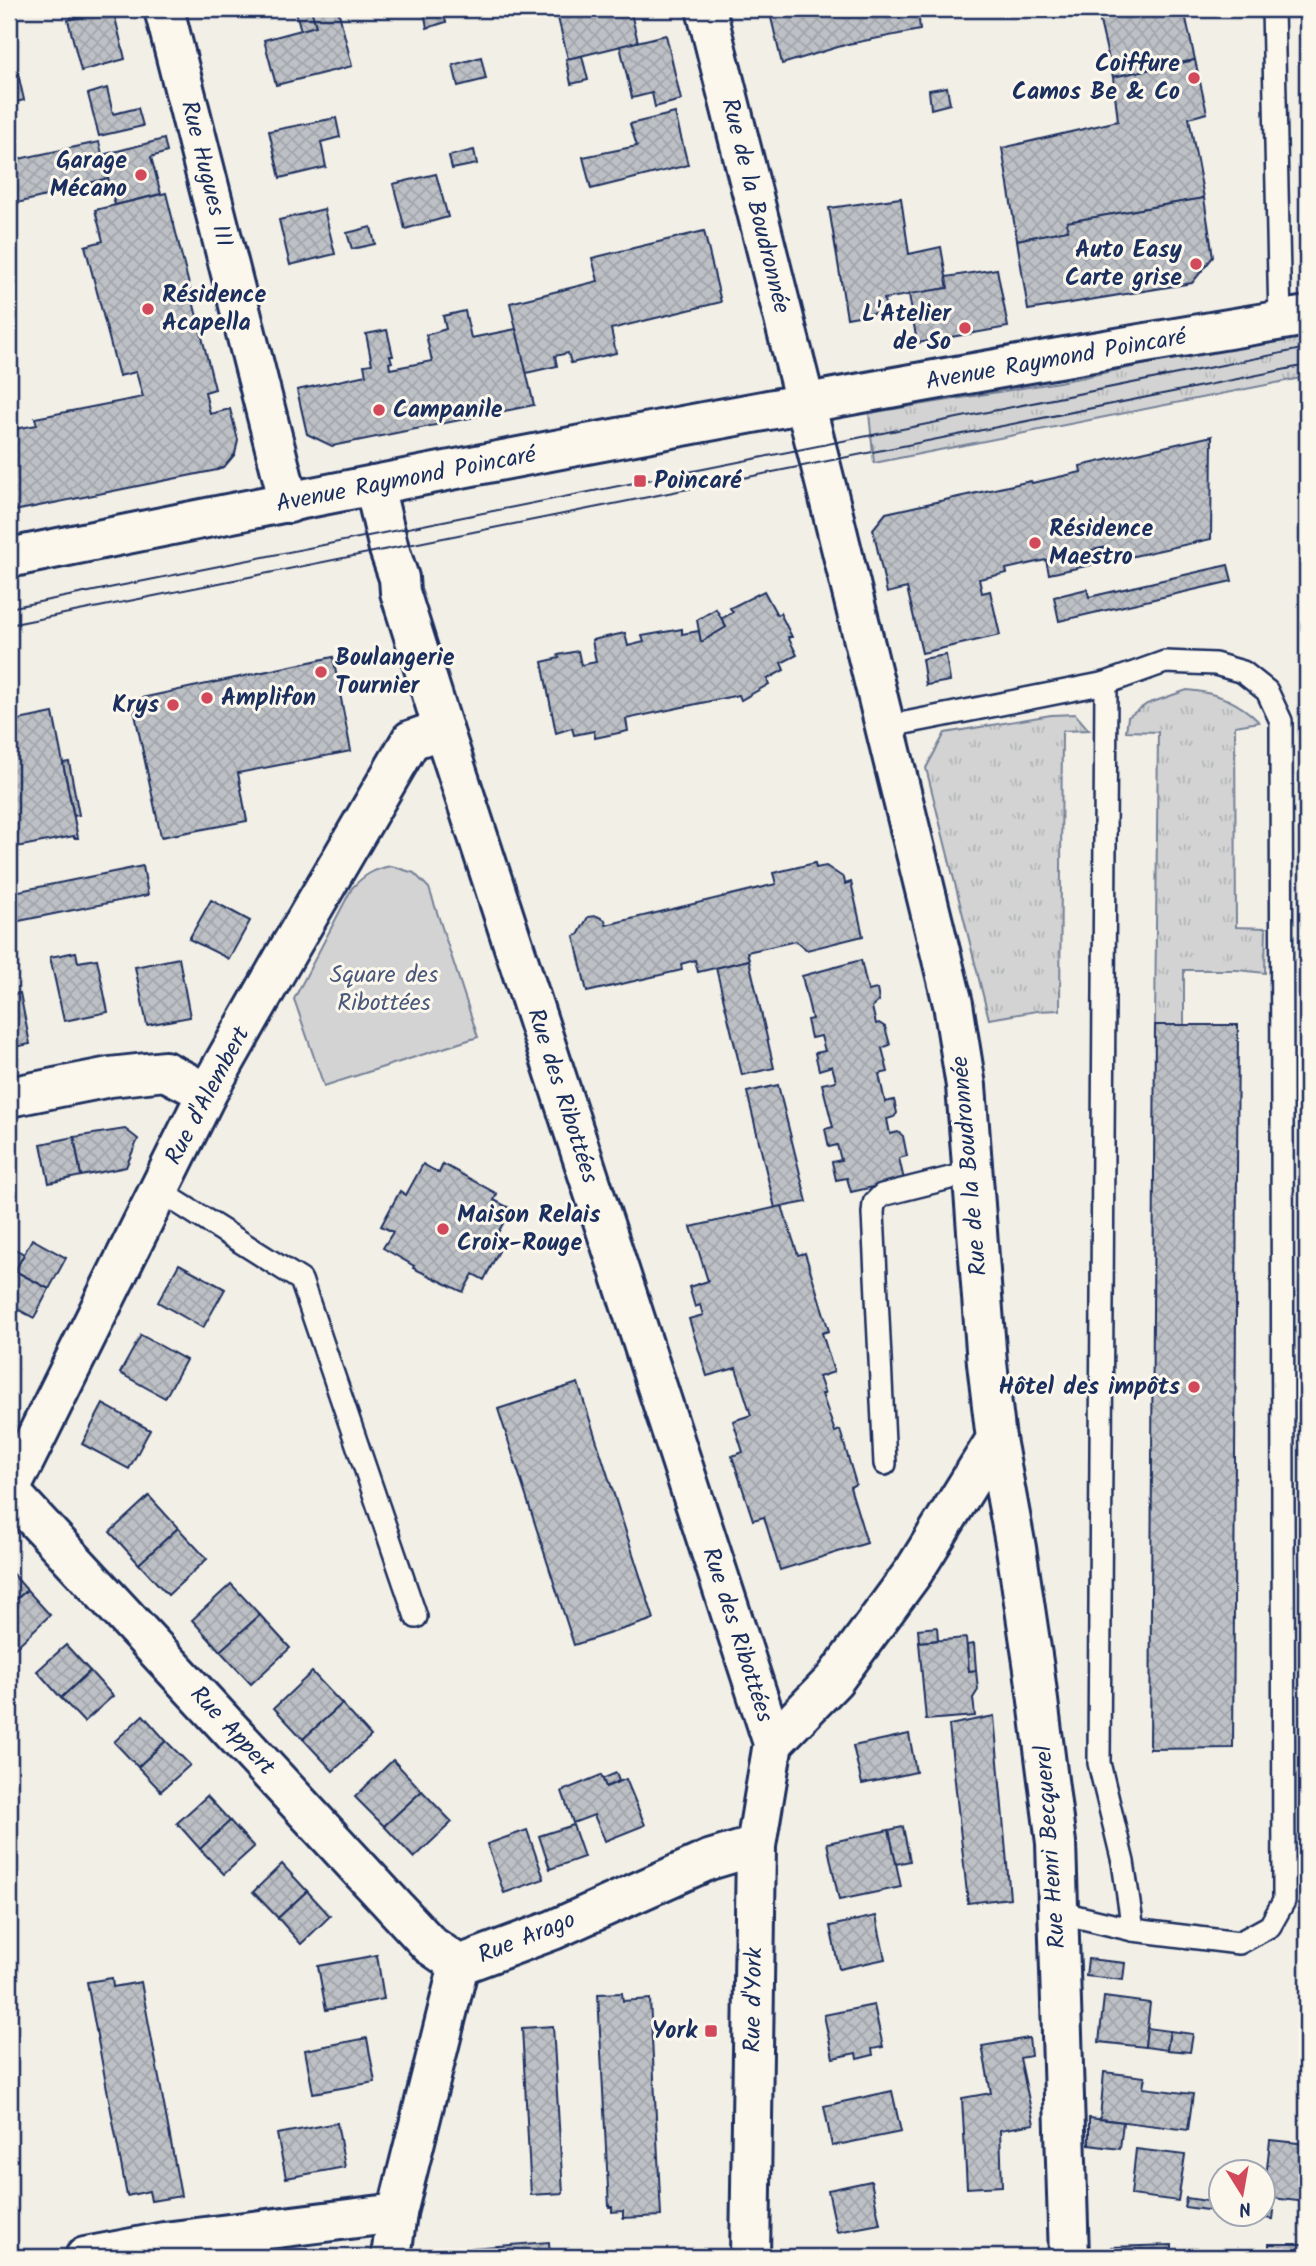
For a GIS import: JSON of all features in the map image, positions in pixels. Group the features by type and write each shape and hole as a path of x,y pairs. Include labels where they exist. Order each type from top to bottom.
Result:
{"street":[{"name":"Rue Hugues III","path":"164,9 289,503"},
{"name":"Rue de la Boudronnée","path":"706,9 953,1004 966,1086 987,1363 996,1440"},
{"name":"Avenue Raymond Poincaré","path":"9,558 374,485 804,404 1294,319"},
{"name":"Rue des Ribottées","path":"374,485 389,549 399,578 400,592 443,729 773,1743"},
{"name":"Rue d'Alembert","path":"9,1492 207,1093 411,740 443,729"},
{"path":"9,1097 110,1077 165,1071 207,1093"},
{"path":"773,1743 834,1680 914,1571 996,1440"},
{"name":"Rue Henri Becquerel","path":"996,1440 1034,1669 1056,1843 1069,2257"},
{"name":"Rue Appert","path":"9,1492 430,1945 459,1965"},
{"name":"Rue d'York","path":"750,2257 756,1846 773,1743"},
{"name":"Rue Arago","path":"391,2257 397,2213 459,1965 553,1930 709,1860 756,1846"},
{"path":"85,2257 164,2242 397,2213"}],"lane":[{"path":"1273,9 1294,319"},
{"path":"885,727 1107,683 1166,662 1215,664 1243,672 1267,691 1281,722 1284,1901 1270,1926 1239,1943 1133,1930 1058,1912"},
{"path":"1107,683 1099,1763 1123,1862 1133,1930"},
{"path":"885,1464 874,1203 883,1195 974,1172"},
{"path":"158,1190 301,1280 416,1618"}],"shaded area":[{"path":"1301,1033 1307,1033 1307,1177 1299,1177"}],"green space":[{"path":"1299,333 1306,377 874,463 869,413 1059,382"},
{"path":"1187,690 1226,699 1259,722 1235,726 1236,927 1266,928 1265,973 1184,970 1184,1025 1155,1025 1158,732 1126,731 1128,717 1147,704"},
{"path":"1075,714 1089,730 1062,731 1060,1010 989,1019 926,768 945,733 1051,715"},
{"name":"Square des Ribottées","path":"391,866 414,873 429,888 478,1037 324,1086 294,999 352,888 370,873"}],"building":[{"path":"69,9 94,9 95,14 72,19"},
{"path":"113,9 125,59 81,71 68,20"},
{"path":"311,9 316,26 301,31 296,12"},
{"path":"311,9 338,9 352,66 276,85 264,40 316,26"},
{"path":"442,9 446,22 427,28 424,11"},
{"path":"586,9 630,9 638,42 568,59 558,18"},
{"path":"769,9 918,9 920,30 848,44 782,64"},
{"path":"1097,9 1197,9 1185,14 1195,60 1113,77"},
{"path":"9,34 24,100 9,104"},
{"path":"666,35 681,100 655,107 652,93 632,98 620,46"},
{"path":"582,56 588,80 571,84 566,59"},
{"path":"481,57 486,79 458,86 453,65"},
{"path":"1195,60 1207,113 1189,118 1204,198 1067,222 1068,230 1017,240 1002,148 1118,121 1113,77"},
{"path":"947,87 950,104 931,109 929,90"},
{"path":"107,88 113,114 138,108 143,126 99,136 88,94"},
{"path":"675,113 688,165 591,189 583,157 637,146 630,124"},
{"path":"336,118 340,137 321,142 326,167 280,178 269,131"},
{"path":"164,139 167,152 151,157 161,194 115,205 102,155"},
{"path":"99,142 108,178 86,184 87,186 9,205 9,161"},
{"path":"474,150 477,164 452,169 449,156"},
{"path":"436,174 448,217 405,229 393,184"},
{"name":"Résidence Acapella","path":"166,193 215,389 205,392 210,414 230,409 238,440 235,454 225,466 217,470 14,511 9,489 9,430 37,425 35,418 143,397 136,372 119,376 85,246 103,241 95,210"},
{"path":"901,198 909,254 941,247 948,288 884,299 886,311 847,318 829,208"},
{"path":"1204,198 1213,257 1192,283 1028,310 1017,240 1068,230 1067,222"},
{"path":"324,209 335,254 290,265 279,220"},
{"path":"371,227 375,244 352,249 347,233"},
{"path":"704,231 721,302 611,329 616,353 571,363 568,353 555,356 557,366 526,373 510,303 598,281 592,258"},
{"path":"997,269 1008,327 917,343 909,294 948,288 946,277"},
{"path":"465,311 471,338 516,329 534,405 332,446 307,434 297,390 366,375 364,365 372,364 366,334 387,330 393,356 390,356 390,369 432,361 426,335 446,329 443,316"},
{"name":"Résidence Maestro","path":"1212,436 1211,539 1111,561 1107,547 1087,551 1091,565 1049,574 1046,560 1006,569 1007,573 979,579 982,593 990,591 1000,635 922,653 907,588 887,593 873,529 886,513 1081,472 1080,466"},
{"path":"1228,565 1232,581 1059,621 1054,597 1087,589 1089,597"},
{"path":"764,591 777,615 780,613 792,637 788,637 797,655 781,663 784,670 767,679 769,684 741,700 739,695 626,719 628,731 595,738 594,731 574,735 572,728 556,733 542,662 578,651 581,665 596,662 592,640 625,633 628,646 644,642 642,636 682,629 682,634 699,631 701,642 726,627 721,619 733,612 730,608"},
{"path":"716,609 726,627 701,642 697,620"},
{"path":"946,655 950,681 926,685 922,659"},
{"path":"333,657 351,751 238,773 247,821 161,837 132,700"},
{"path":"53,713 78,838 74,836 11,848 12,851 9,852 9,722"},
{"path":"69,762 79,815 74,816 63,763"},
{"path":"815,863 816,868 826,866 844,878 845,884 851,882 863,936 807,950 796,941 747,952 749,960 698,972 695,960 681,964 682,970 587,992 574,936 578,935 588,917 597,916 605,920 606,925 776,884 773,873"},
{"path":"143,866 148,895 9,923 9,893"},
{"path":"211,900 250,921 229,959 189,939"},
{"path":"76,952 78,962 97,959 108,1012 64,1021 50,957"},
{"path":"179,958 190,1017 147,1025 135,967"},
{"path":"749,960 774,1068 742,1075 716,968"},
{"path":"861,960 868,991 877,989 879,1001 872,1007 876,1024 885,1027 890,1045 882,1048 888,1072 879,1074 885,1102 894,1100 897,1113 887,1119 890,1134 898,1132 903,1136 907,1156 899,1158 904,1180 851,1192 847,1178 836,1180 832,1162 841,1160 837,1145 829,1147 825,1129 833,1127 822,1084 836,1081 832,1066 819,1070 815,1053 825,1051 821,1036 811,1038 807,1020 812,1019 802,976"},
{"path":"20,993 30,1044 9,1048 9,995"},
{"name":"Hôtel des impôts","path":"1155,1025 1238,1025 1233,1748 1150,1749"},
{"path":"778,1085 807,1202 775,1208 747,1092"},
{"path":"125,1129 138,1139 126,1167 81,1176 74,1137"},
{"path":"74,1137 81,1176 49,1183 41,1144"},
{"name":"Maison Relais Croix-Rouge","path":"423,1164 439,1173 443,1164 497,1194 494,1200 511,1209 494,1240 502,1245 484,1280 473,1274 463,1292 413,1268 414,1266 383,1248 393,1232 381,1226 400,1191 406,1195"},
{"path":"782,1206 798,1255 805,1253 829,1331 822,1333 834,1372 819,1377 825,1394 822,1394 835,1432 840,1430 856,1484 850,1487 867,1543 780,1570 764,1517 753,1520 732,1456 743,1452 733,1421 751,1415 736,1368 707,1376 689,1319 703,1315 700,1305 695,1307 689,1287 708,1281 691,1227"},
{"path":"32,1239 66,1258 49,1289 15,1271"},
{"path":"15,1249 24,1254 15,1271 9,1267"},
{"path":"179,1264 225,1289 203,1328 158,1302"},
{"path":"15,1271 49,1289 34,1318 9,1305 9,1283"},
{"path":"141,1335 186,1360 165,1398 120,1373"},
{"path":"578,1383 654,1619 574,1645 498,1409"},
{"path":"103,1404 150,1430 129,1469 82,1444"},
{"path":"149,1496 178,1528 139,1564 110,1532"},
{"path":"178,1528 207,1559 168,1595 139,1564"},
{"path":"9,1570 27,1590 9,1606"},
{"path":"231,1584 260,1615 220,1651 192,1620"},
{"path":"27,1590 50,1615 9,1654 9,1606"},
{"path":"260,1615 290,1648 251,1684 220,1651"},
{"path":"937,1627 938,1640 919,1642 918,1629"},
{"path":"966,1638 969,1671 976,1670 978,1690 973,1698 975,1716 926,1720 919,1642"},
{"path":"974,1644 976,1670 969,1671 967,1645"},
{"path":"66,1645 90,1671 61,1698 37,1671"},
{"path":"90,1671 113,1696 84,1722 61,1698"},
{"path":"312,1672 342,1704 303,1739 274,1708"},
{"path":"342,1704 371,1736 333,1771 303,1739"},
{"path":"143,1715 166,1741 138,1767 114,1742"},
{"path":"994,1716 1010,1898 968,1903 949,1725"},
{"path":"909,1734 916,1772 862,1784 853,1746"},
{"path":"166,1741 190,1765 161,1791 138,1767"},
{"path":"393,1760 422,1791 384,1826 355,1797"},
{"path":"616,1773 619,1781 606,1787 602,1779"},
{"path":"601,1775 606,1787 626,1779 645,1825 605,1841 594,1815 573,1823 562,1791"},
{"path":"422,1791 452,1822 414,1858 384,1826"},
{"path":"207,1796 230,1821 200,1849 177,1823"},
{"path":"230,1821 254,1847 224,1874 200,1849"},
{"path":"573,1825 584,1857 550,1869 539,1836"},
{"path":"903,1827 910,1861 896,1864 889,1830"},
{"path":"527,1830 544,1879 504,1893 487,1844"},
{"path":"889,1830 901,1887 839,1900 827,1843"},
{"path":"282,1864 307,1891 278,1918 253,1892"},
{"path":"307,1891 330,1916 301,1944 278,1918"},
{"path":"876,1916 885,1959 839,1969 830,1926"},
{"path":"377,1955 384,1999 326,2010 318,1966"},
{"path":"1088,1959 1125,1963 1123,1980 1086,1976"},
{"path":"112,1978 113,1987 141,1982 181,2196 151,2201 149,2191 127,2196 87,1982"},
{"path":"622,1993 623,2001 650,1999 661,2216 623,2218 623,2211 612,2212 612,2207 609,2207 598,1994"},
{"path":"1104,1997 1150,2003 1145,2047 1099,2042"},
{"path":"874,2005 883,2047 872,2049 873,2055 857,2059 856,2053 833,2058 824,2015"},
{"path":"553,2026 563,2193 531,2195 522,2028"},
{"path":"1147,2028 1170,2031 1167,2050 1145,2047"},
{"path":"1170,2031 1193,2034 1190,2052 1167,2050"},
{"path":"367,2038 375,2082 313,2093 305,2050"},
{"path":"1029,2038 1031,2056 1020,2058 1034,2124 1000,2130 1002,2186 967,2188 962,2098 991,2093 982,2046"},
{"path":"1104,2072 1145,2077 1143,2088 1193,2094 1188,2130 1100,2119"},
{"path":"892,2091 901,2132 832,2146 824,2106"},
{"path":"1089,2118 1123,2122 1120,2149 1089,2145"},
{"path":"337,2123 345,2167 286,2178 277,2134"},
{"path":"1270,2140 1307,2144 1306,2202 1278,2199 1278,2158 1268,2158"},
{"path":"1136,2149 1185,2155 1178,2201 1131,2195"},
{"path":"871,2181 880,2224 837,2232 828,2190"},
{"path":"1186,2198 1208,2201 1208,2210 1184,2207"},
{"path":"549,2242 550,2257 472,2257 472,2248"},
{"path":"1269,2244 1307,2244 1307,2257 1269,2257"},
{"path":"1172,2245 1172,2257 1111,2257 1111,2247"}],"tram line":[{"path":"9,608 1307,348"},
{"path":"9,625 1307,365"}],"place":[{"name":"Coiffure Camos Be & Co","path":"1194,78"},
{"name":"Garage Mécano","path":"141,175"},
{"name":"Auto Easy Carte grise","path":"1196,264"},
{"name":"Résidence Acapella","path":"148,309"},
{"name":"L'Atelier de So","path":"965,328"},
{"name":"Campanile","path":"379,410"},
{"name":"Poincaré","path":"640,481"},
{"name":"Résidence Maestro","path":"1035,543"},
{"name":"Boulangerie Tournier","path":"321,672"},
{"name":"Amplifon","path":"207,698"},
{"name":"Krys","path":"173,705"},
{"name":"Maison Relais Croix-Rouge","path":"443,1229"},
{"name":"Hôtel des impôts","path":"1194,1387"},
{"name":"York","path":"711,2031"}]}
